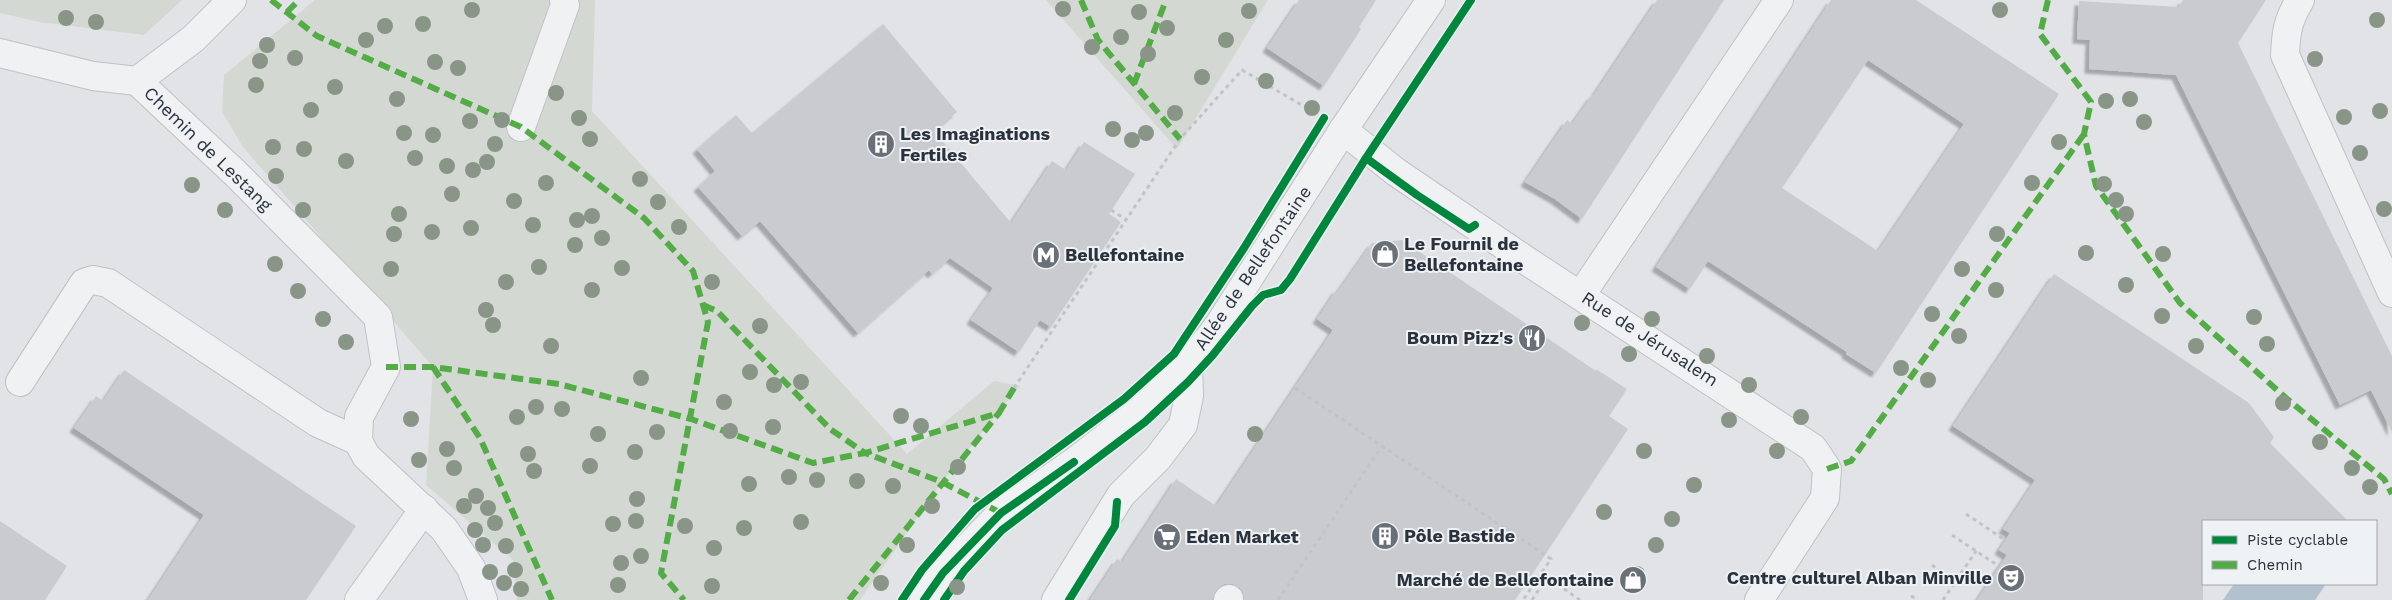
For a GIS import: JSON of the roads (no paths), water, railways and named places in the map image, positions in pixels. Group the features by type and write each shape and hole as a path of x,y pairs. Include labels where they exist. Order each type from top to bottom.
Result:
{"street":[{"path":"137,81 193,39 232,0"},
{"path":"521,127 565,5 564,0"},
{"name":"Allée de Bellefontaine","path":"924,600 943,573 1001,513 1074,462 1132,416 1188,365 1219,325 1343,130 1431,0"},
{"path":"1581,294 1779,0"},
{"path":"2300,0 2288,22 2285,55 2392,293"},
{"name":"Chemin de Lestang","path":"0,53 93,76 137,81 235,173 378,317 386,366 359,417 358,441"},
{"name":"Rue de Jérusalem","path":"1343,130 1396,172 1813,448 1827,469 1825,498 1759,600"},
{"path":"20,382 84,283 94,280 108,283 318,423 358,441 366,456 444,529 471,568 483,600"},
{"path":"1056,600 1121,495 1158,458 1183,425 1190,396 1188,365"},
{"path":"359,600 424,509"}],"water":[{"path":"2233,585 2325,585 2315,600 2223,600"}],"place":[{"name":"Les Imaginations Fertiles","path":"881,144"},
{"name":"Le Fournil de Bellefontaine","path":"1385,254"},
{"name":"Bellefontaine","path":"1046,255"},
{"name":"Boum Pizz's","path":"1532,338"},
{"name":"Pôle Bastide","path":"1385,536"},
{"name":"Eden Market","path":"1167,537"},
{"name":"Centre culturel Alban Minville","path":"2011,578"},
{"name":"Marché de Bellefontaine","path":"1633,580"}]}
